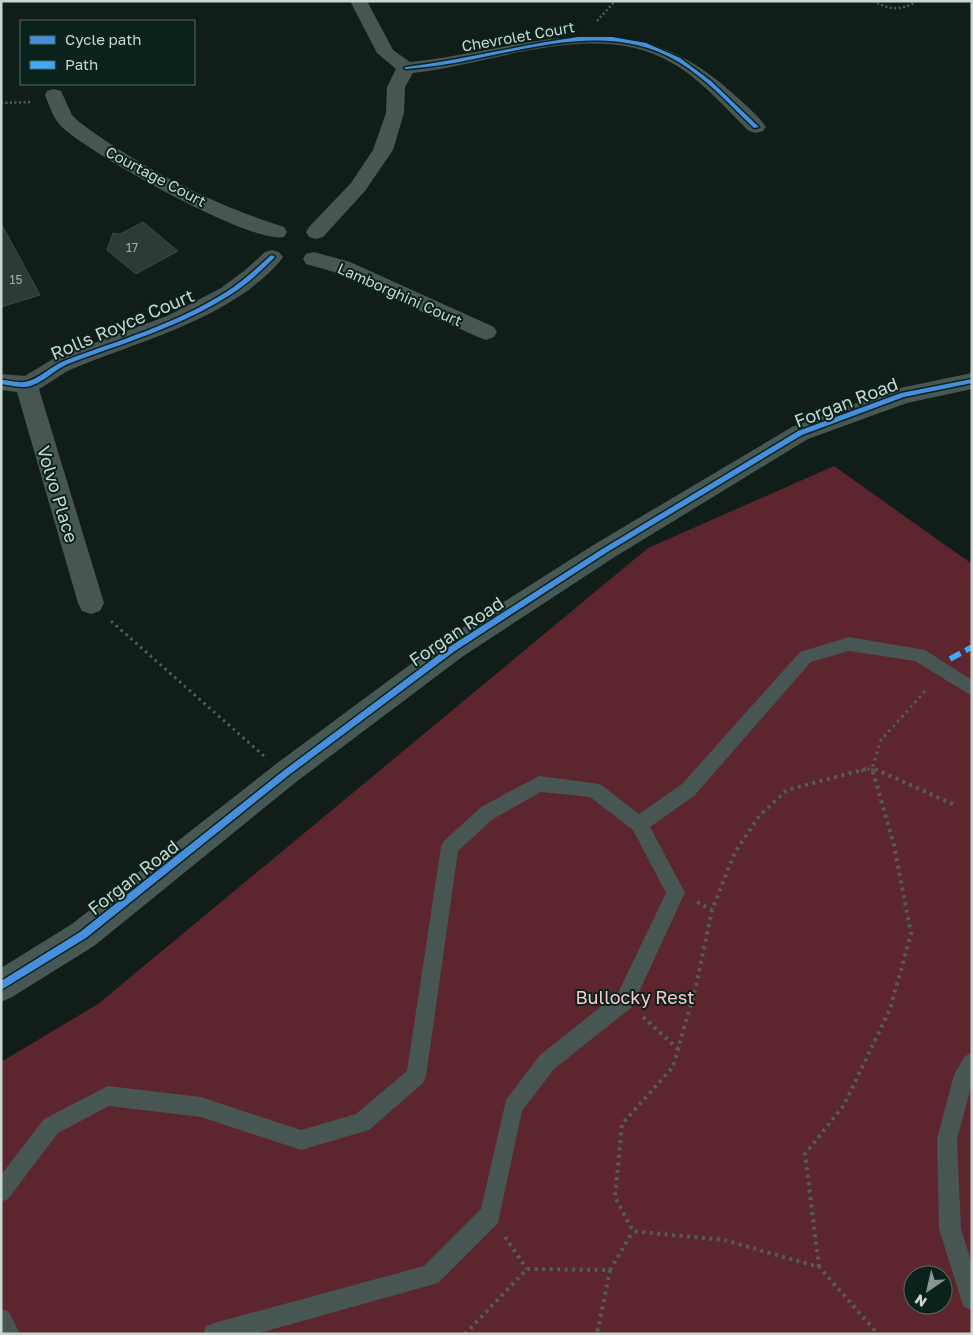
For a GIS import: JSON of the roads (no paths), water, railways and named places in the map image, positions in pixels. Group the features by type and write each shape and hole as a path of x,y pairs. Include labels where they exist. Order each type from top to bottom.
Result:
{"street":[{"path":"316,232 358,187 383,150 395,113 398,83 406,68 386,53 358,1"},
{"name":"Chevrolet Court","path":"406,68 430,66 562,40 590,38 618,40 650,48 677,58 698,74 756,127"},
{"name":"Courtage Court","path":"54,95 63,117 71,125 126,163 185,194 250,224 277,232"},
{"path":"302,227 316,232 324,242 324,248 293,261 267,247 277,232 284,229 302,227"},
{"name":"Lamborghini Court","path":"293,261 342,267 486,332"},
{"name":"Rolls Royce Court","path":"26,384 62,364 155,330 214,301 253,276 293,261"},
{"name":"Forgan Road","path":"1,986 83,935 286,773 452,649 604,551 800,433 903,395 972,381"},
{"path":"1,382 26,384"},
{"name":"Volvo Place","path":"26,384 91,603"}],"lane":[{"path":"640,824 688,790 806,657 849,644 920,655 972,688"},
{"path":"1,1192 51,1126 108,1096 201,1108 301,1140 362,1123 416,1076 450,847 487,813 539,784 594,790 640,824 676,893 625,1000 547,1062 513,1107 490,1215 430,1275 214,1334"},
{"path":"972,1063 964,1075 947,1139 950,1229 972,1299"}],"park label":[{"name":"Bullocky Rest","path":"635,997"}]}
